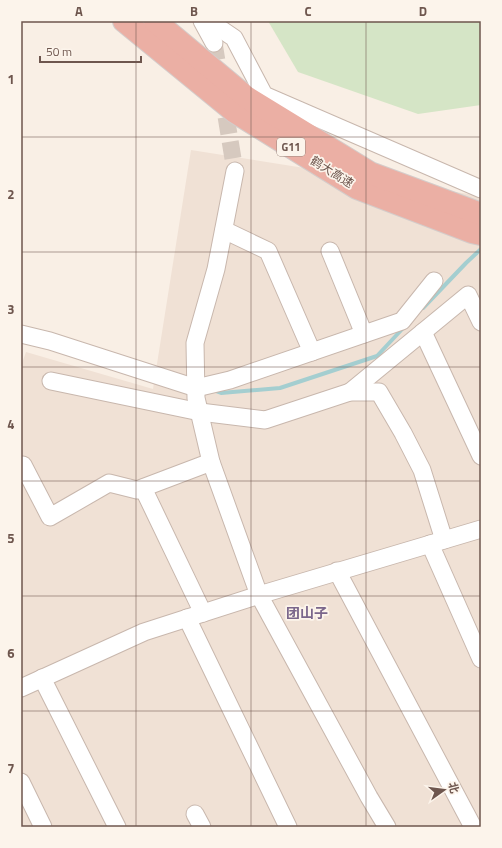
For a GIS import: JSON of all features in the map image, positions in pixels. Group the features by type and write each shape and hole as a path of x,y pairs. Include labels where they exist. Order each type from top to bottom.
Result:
{"highway":[{"name":"鹤大高速","path":"124,21 235,112 357,188 472,232 481,234"},
{"name":"鹤大高速","path":"155,21 246,97 370,173 481,214"}],"street":[{"path":"202,21 214,43"},
{"path":"209,21 234,38 264,95 481,189"},
{"path":"235,170 216,269 195,343 196,398 211,462 259,595 369,797 388,827"},
{"path":"224,230 268,251 312,352"},
{"path":"330,251 364,334"},
{"path":"21,334 50,341 196,388 230,380 402,321 434,281"},
{"path":"350,392 468,295 481,322"},
{"path":"423,332 481,456"},
{"path":"51,381 200,412 265,420 350,392 379,392 404,433 422,470 437,542 481,659"},
{"path":"21,466 23,465 50,517 109,483 137,490 211,462"},
{"path":"143,488 203,613"},
{"path":"21,688 144,632 337,571 481,529"},
{"path":"337,571 472,823"},
{"path":"186,618 288,827"},
{"path":"42,678 117,827"},
{"path":"21,782 43,827"}],"shaded area":[{"path":"191,150 481,196 481,827 21,827 21,366 26,352 153,389"}],"green space":[{"path":"268,21 481,21 481,105 418,114 298,72"}],"waterway":[{"path":"423,308 481,249"},
{"path":"213,390 221,393 280,388 377,356 405,326"}],"tunnel":[{"path":"214,43 235,171"}],"district":[{"name":"团山子","path":"307,613"}]}
